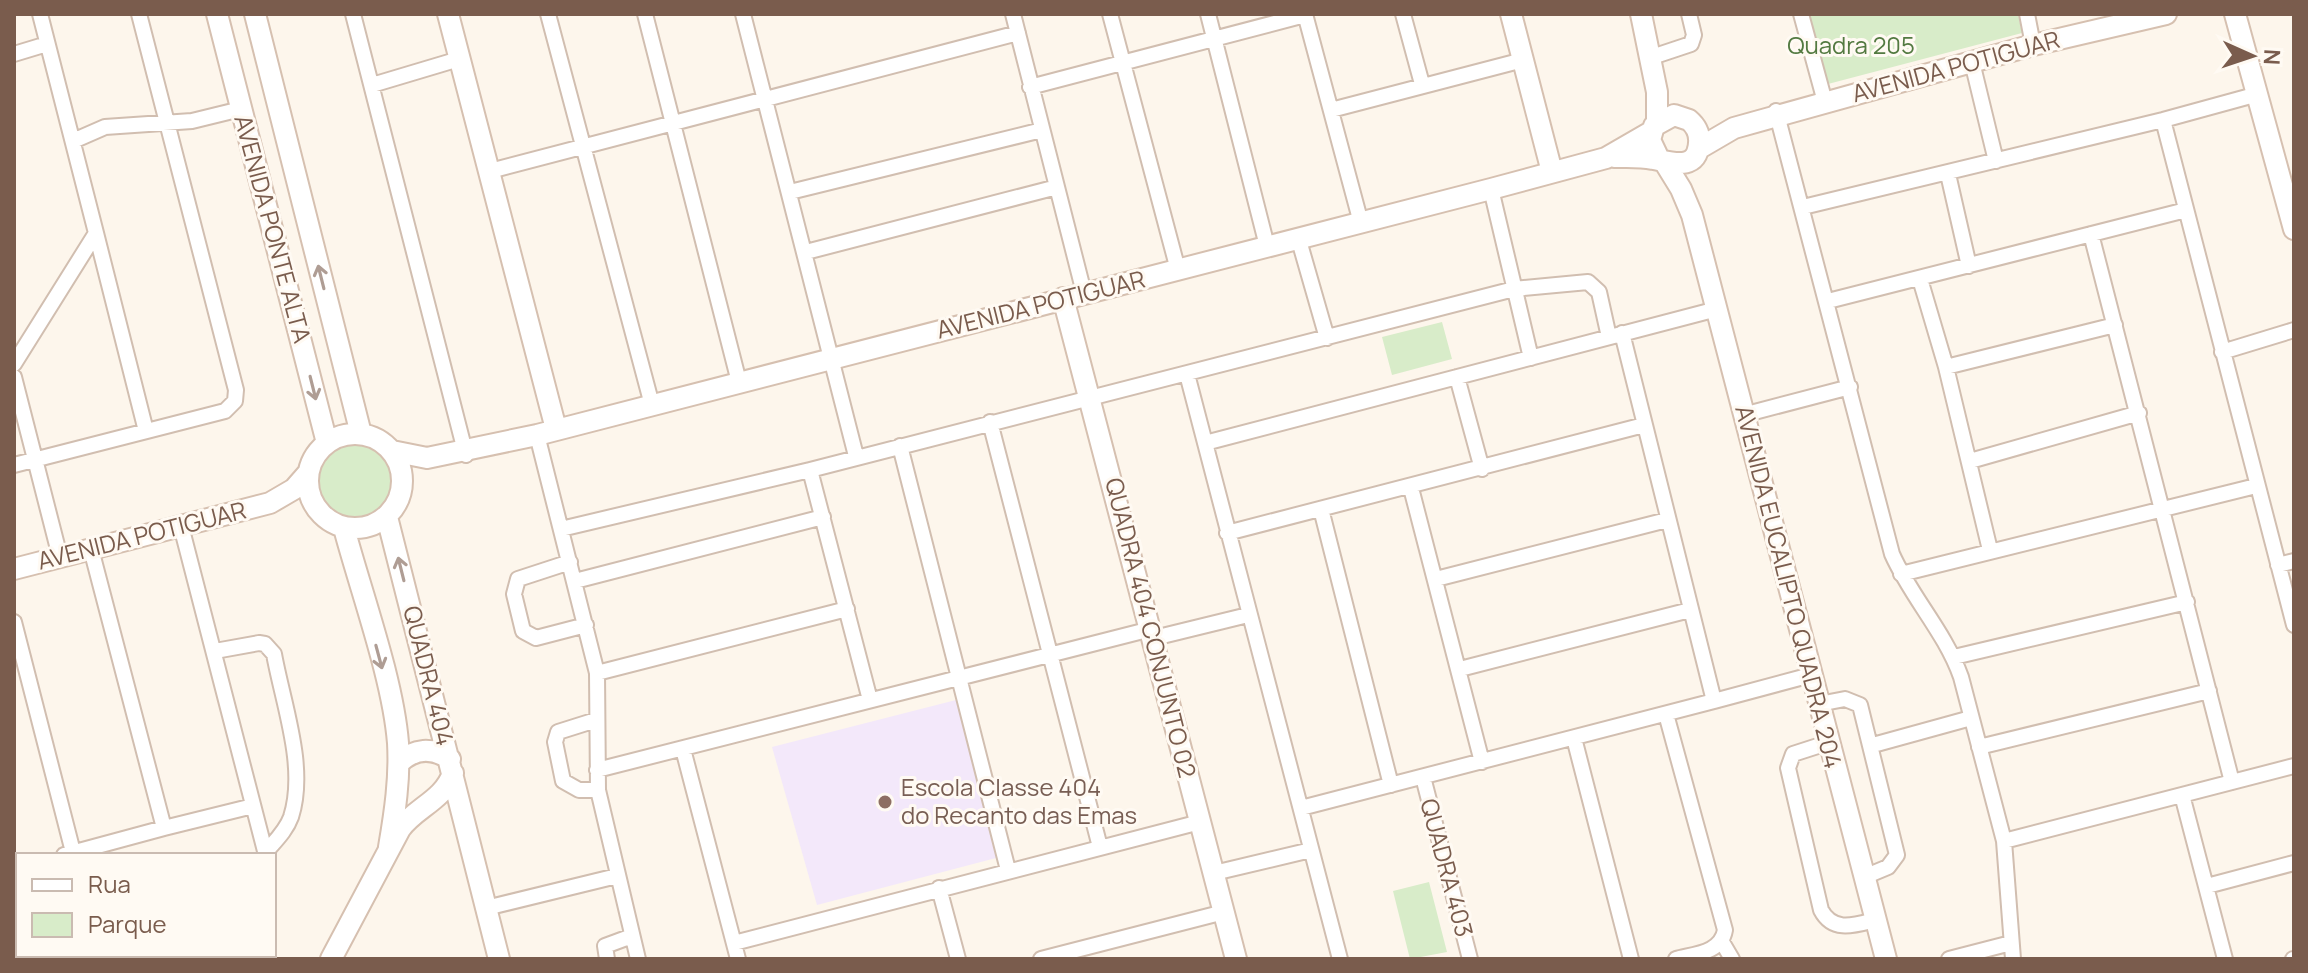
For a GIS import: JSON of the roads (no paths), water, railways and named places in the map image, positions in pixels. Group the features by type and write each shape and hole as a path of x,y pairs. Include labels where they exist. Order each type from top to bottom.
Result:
{"street":[{"path":"40,14 146,431"},
{"path":"14,465 225,411 235,401 236,390 139,14"},
{"name":"AVENIDA PONTE ALTA","path":"217,14 327,443"},
{"name":"AVENIDA PONTE ALTA","path":"255,14 361,434"},
{"path":"353,14 468,451"},
{"path":"448,14 490,171 546,432 561,529 597,673 598,790 638,959"},
{"path":"548,14 652,405"},
{"path":"645,14 739,382"},
{"path":"743,14 856,456"},
{"path":"1013,14 1084,293"},
{"path":"1110,14 1178,270"},
{"path":"1208,14 1267,246"},
{"path":"1403,14 1422,84"},
{"path":"1511,14 1552,172"},
{"path":"1641,14 1657,92 1651,147 1681,189 1692,215"},
{"path":"1651,55 1691,44 1694,35 1689,14"},
{"path":"1801,14 1825,102"},
{"path":"2027,14 2033,45"},
{"name":"AVENIDA POTIGUAR","path":"1606,158 1679,165 1725,131 2033,45 2166,14"},
{"path":"2235,14 2290,193 2294,229"},
{"path":"1030,87 1305,15 1361,223"},
{"path":"490,171 765,102 1018,33"},
{"path":"14,54 47,44"},
{"path":"1651,55 1663,89 1699,133 1689,187 1692,215"},
{"path":"372,85 459,59"},
{"path":"1331,110 1523,60"},
{"path":"1972,62 1996,161"},
{"path":"1803,207 1948,174 2258,94"},
{"path":"73,141 105,127 192,121 241,109"},
{"path":"1783,114 1803,207 1892,554 1901,574 1954,657 1979,747 2004,841 2013,959"},
{"name":"AVENIDA POTIGUAR","path":"361,434 383,443 392,451 427,458 468,451 1606,158 1654,128 1666,116 1717,122 1783,114"},
{"path":"2163,120 2294,625"},
{"path":"790,192 1042,130"},
{"path":"1948,174 1969,266"},
{"path":"263,194 277,204 286,204 293,200 298,185"},
{"path":"806,252 1057,187"},
{"path":"1491,189 1531,358"},
{"path":"1828,301 2186,210"},
{"name":"AVENIDA EUCALIPTO QUADRA 204","path":"1692,215 1827,743 1886,959"},
{"path":"14,364 96,233"},
{"path":"2091,234 2232,782"},
{"path":"1298,237 1327,338"},
{"path":"281,259 284,246 294,238 313,243"},
{"path":"1920,279 1946,367 1990,550"},
{"path":"561,529 810,470 1514,289 1588,282 1599,292 1644,425 1714,701"},
{"name":"QUADRA 404 CONJUNTO 02","path":"1063,298 1236,959"},
{"path":"1205,443 1717,309"},
{"path":"1946,367 2115,325"},
{"path":"2222,352 2294,330"},
{"path":"1187,374 1340,959"},
{"path":"14,377 60,557"},
{"path":"1457,377 1482,469"},
{"path":"1743,415 1850,387"},
{"path":"1970,461 2139,413"},
{"path":"990,422 1100,847"},
{"path":"1227,533 1411,488 1644,425"},
{"path":"327,443 337,437 361,434"},
{"name":"AVENIDA POTIGUAR","path":"14,569 270,503 294,489 327,443"},
{"path":"900,446 1008,870"},
{"path":"392,451 401,470 402,491"},
{"name":"AVENIDA POTIGUAR","path":"387,517 419,470 468,451"},
{"path":"810,470 870,700"},
{"path":"308,473 311,499 318,511"},
{"path":"1901,574 2256,486"},
{"path":"1411,488 1482,762"},
{"name":"AVENIDA POTIGUAR","path":"270,503 318,511 344,528"},
{"path":"1321,509 1391,785"},
{"path":"387,517 374,525 344,528 392,708 398,771 389,847"},
{"name":"QUADRA 404","path":"387,517 469,834"},
{"path":"575,581 823,517"},
{"path":"1436,579 1667,520"},
{"path":"181,526 265,853"},
{"path":"91,549 164,828"},
{"path":"2278,565 2294,561"},
{"path":"570,562 518,579 514,594 523,631 536,638 586,625"},
{"path":"1954,657 2187,602"},
{"path":"597,673 847,609"},
{"path":"1460,669 1690,610"},
{"path":"597,770 1052,653 1248,615"},
{"path":"14,622 68,853"},
{"path":"215,651 259,643 265,644 274,654 296,772 291,816 284,832 266,853"},
{"path":"1301,808 1811,675"},
{"path":"1979,747 2209,691"},
{"path":"1819,704 1845,699 1860,705 1873,745 1897,855 1888,867 1864,877"},
{"path":"1666,714 1723,922 1722,942 1732,959"},
{"path":"1873,745 1971,718"},
{"path":"596,720 558,732 555,742 563,781 579,790 598,790"},
{"path":"1574,738 1631,959"},
{"path":"1827,743 1793,754 1788,768 1821,910 1826,919 1838,925 1875,920"},
{"path":"683,749 738,959"},
{"path":"331,959 363,905 389,847 409,816 444,791 451,766 435,751 419,751 398,771"},
{"path":"2004,841 2294,766"},
{"path":"398,771 406,791 449,813 469,834 499,959"},
{"name":"QUADRA 403","path":"1423,777 1470,959"},
{"path":"2182,795 2225,959"},
{"path":"72,853 253,806"},
{"path":"734,943 1200,822"},
{"path":"1214,873 1311,850"},
{"path":"2207,886 2294,863"},
{"path":"486,908 617,876"},
{"path":"939,888 958,959"},
{"path":"1041,959 1224,912"},
{"path":"607,959 605,946 632,936"},
{"path":"1676,959 1708,951 1722,942"},
{"path":"1949,959 2011,943"}],"place":[{"name":"Escola Classe 404 do Recanto das Emas","path":"885,802"}],"park label":[{"name":"Quadra 205","path":"1851,46"}]}
